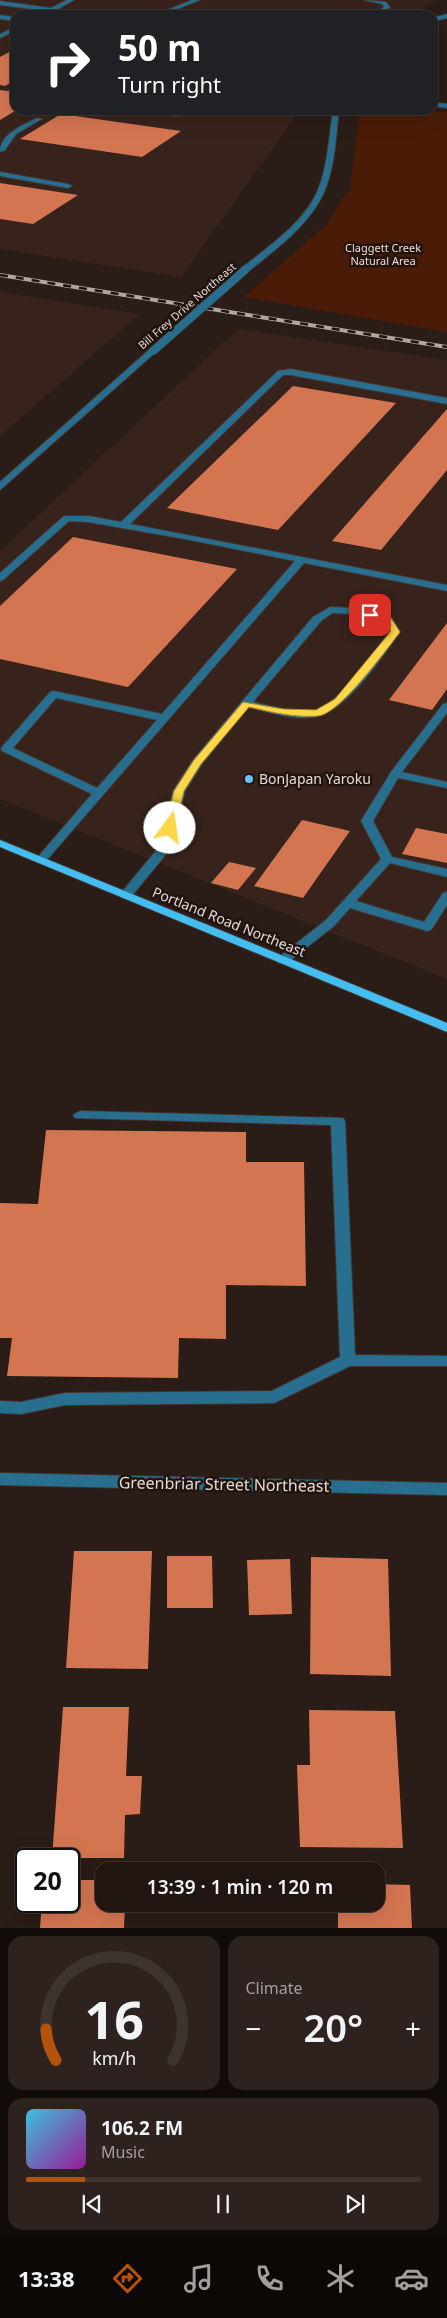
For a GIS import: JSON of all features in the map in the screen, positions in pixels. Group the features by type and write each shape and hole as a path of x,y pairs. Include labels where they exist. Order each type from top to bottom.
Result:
{"main road":[{"name":"Portland Road Northeast","path":"0,843 447,1028"}],"street":[{"path":"0,3 52,10 71,0"},
{"path":"167,10 197,0"},
{"path":"368,0 384,3 387,7 383,10"},
{"name":"Bill Frey Drive Northeast","path":"0,487 153,350 294,228 317,199 326,172 335,115"},
{"path":"0,150 3,149 13,133 39,119"},
{"path":"0,174 68,186"},
{"path":"123,525 281,373 292,372 447,401"},
{"path":"0,578 67,518 88,519 123,525 447,588"},
{"path":"41,860 302,559"},
{"path":"126,895 161,853 170,828 179,791 197,762 317,619 330,610 352,611 388,620 395,632 339,701 318,713 283,712 247,704"},
{"path":"99,794 6,749 54,694 165,718"},
{"path":"447,706 395,774 366,821 387,858 447,873"},
{"path":"395,774 447,786"},
{"path":"283,960 330,923 387,858"},
{"path":"348,903 427,926 447,896"},
{"path":"80,1115 338,1121 348,1360"},
{"path":"0,1407 21,1408 65,1399 274,1397 348,1360 447,1360"},
{"name":"Greenbriar Street Northeast","path":"0,1480 447,1489"}],"shaded area":[{"path":"0,0 437,0 419,10 10,10 10,115 296,115 181,277 0,249"},
{"path":"0,292 140,314 0,436"},
{"path":"238,329 447,360 447,979 0,799 0,551"}],"green space":[{"name":"Claggett Creek Natural Area","path":"438,112 447,112 447,332 244,297 327,224 350,187 359,115 438,115"}],"building":[{"path":"10,52 10,83 5,86 0,85 0,57"},
{"path":"0,90 10,91 10,114 0,120"},
{"path":"59,115 181,131 142,157 20,139"},
{"path":"0,183 78,195 33,224 0,219"},
{"path":"293,386 396,403 278,530 167,508"},
{"path":"447,409 447,470 381,550 332,541"},
{"path":"73,537 237,569 128,687 0,659 0,606"},
{"path":"447,623 447,689 432,710 389,700"},
{"path":"302,820 350,831 303,898 254,886"},
{"path":"416,828 447,834 447,863 402,854"},
{"path":"229,862 256,868 238,890 211,883"},
{"path":"46,1130 246,1132 246,1162 304,1162 306,1286 226,1285 226,1339 179,1338 178,1378 7,1376 12,1338 0,1338 0,1203 38,1204"},
{"path":"74,1551 152,1551 148,1669 66,1668"},
{"path":"167,1556 212,1556 213,1608 167,1608"},
{"path":"311,1557 388,1559 391,1676 310,1674"},
{"path":"290,1559 292,1614 249,1615 247,1560"},
{"path":"63,1707 129,1707 126,1776 142,1776 140,1814 125,1815 124,1858 80,1858 80,1848 53,1848"},
{"path":"309,1710 395,1711 403,1848 300,1847 297,1765 310,1765"},
{"path":"80,1880 95,1880 95,1912 125,1912 124,1928 40,1928 41,1913 80,1913"},
{"path":"385,1884 410,1885 412,1928 338,1928 338,1912 385,1912"}],"railway":[{"path":"0,275 447,347"}],"place":[{"name":"BonJapan Yaroku","path":"249,779"}],"route":[{"path":"170,828 179,791 197,762 247,704 283,712 318,713 339,701 395,632 388,620 370,615"}]}
